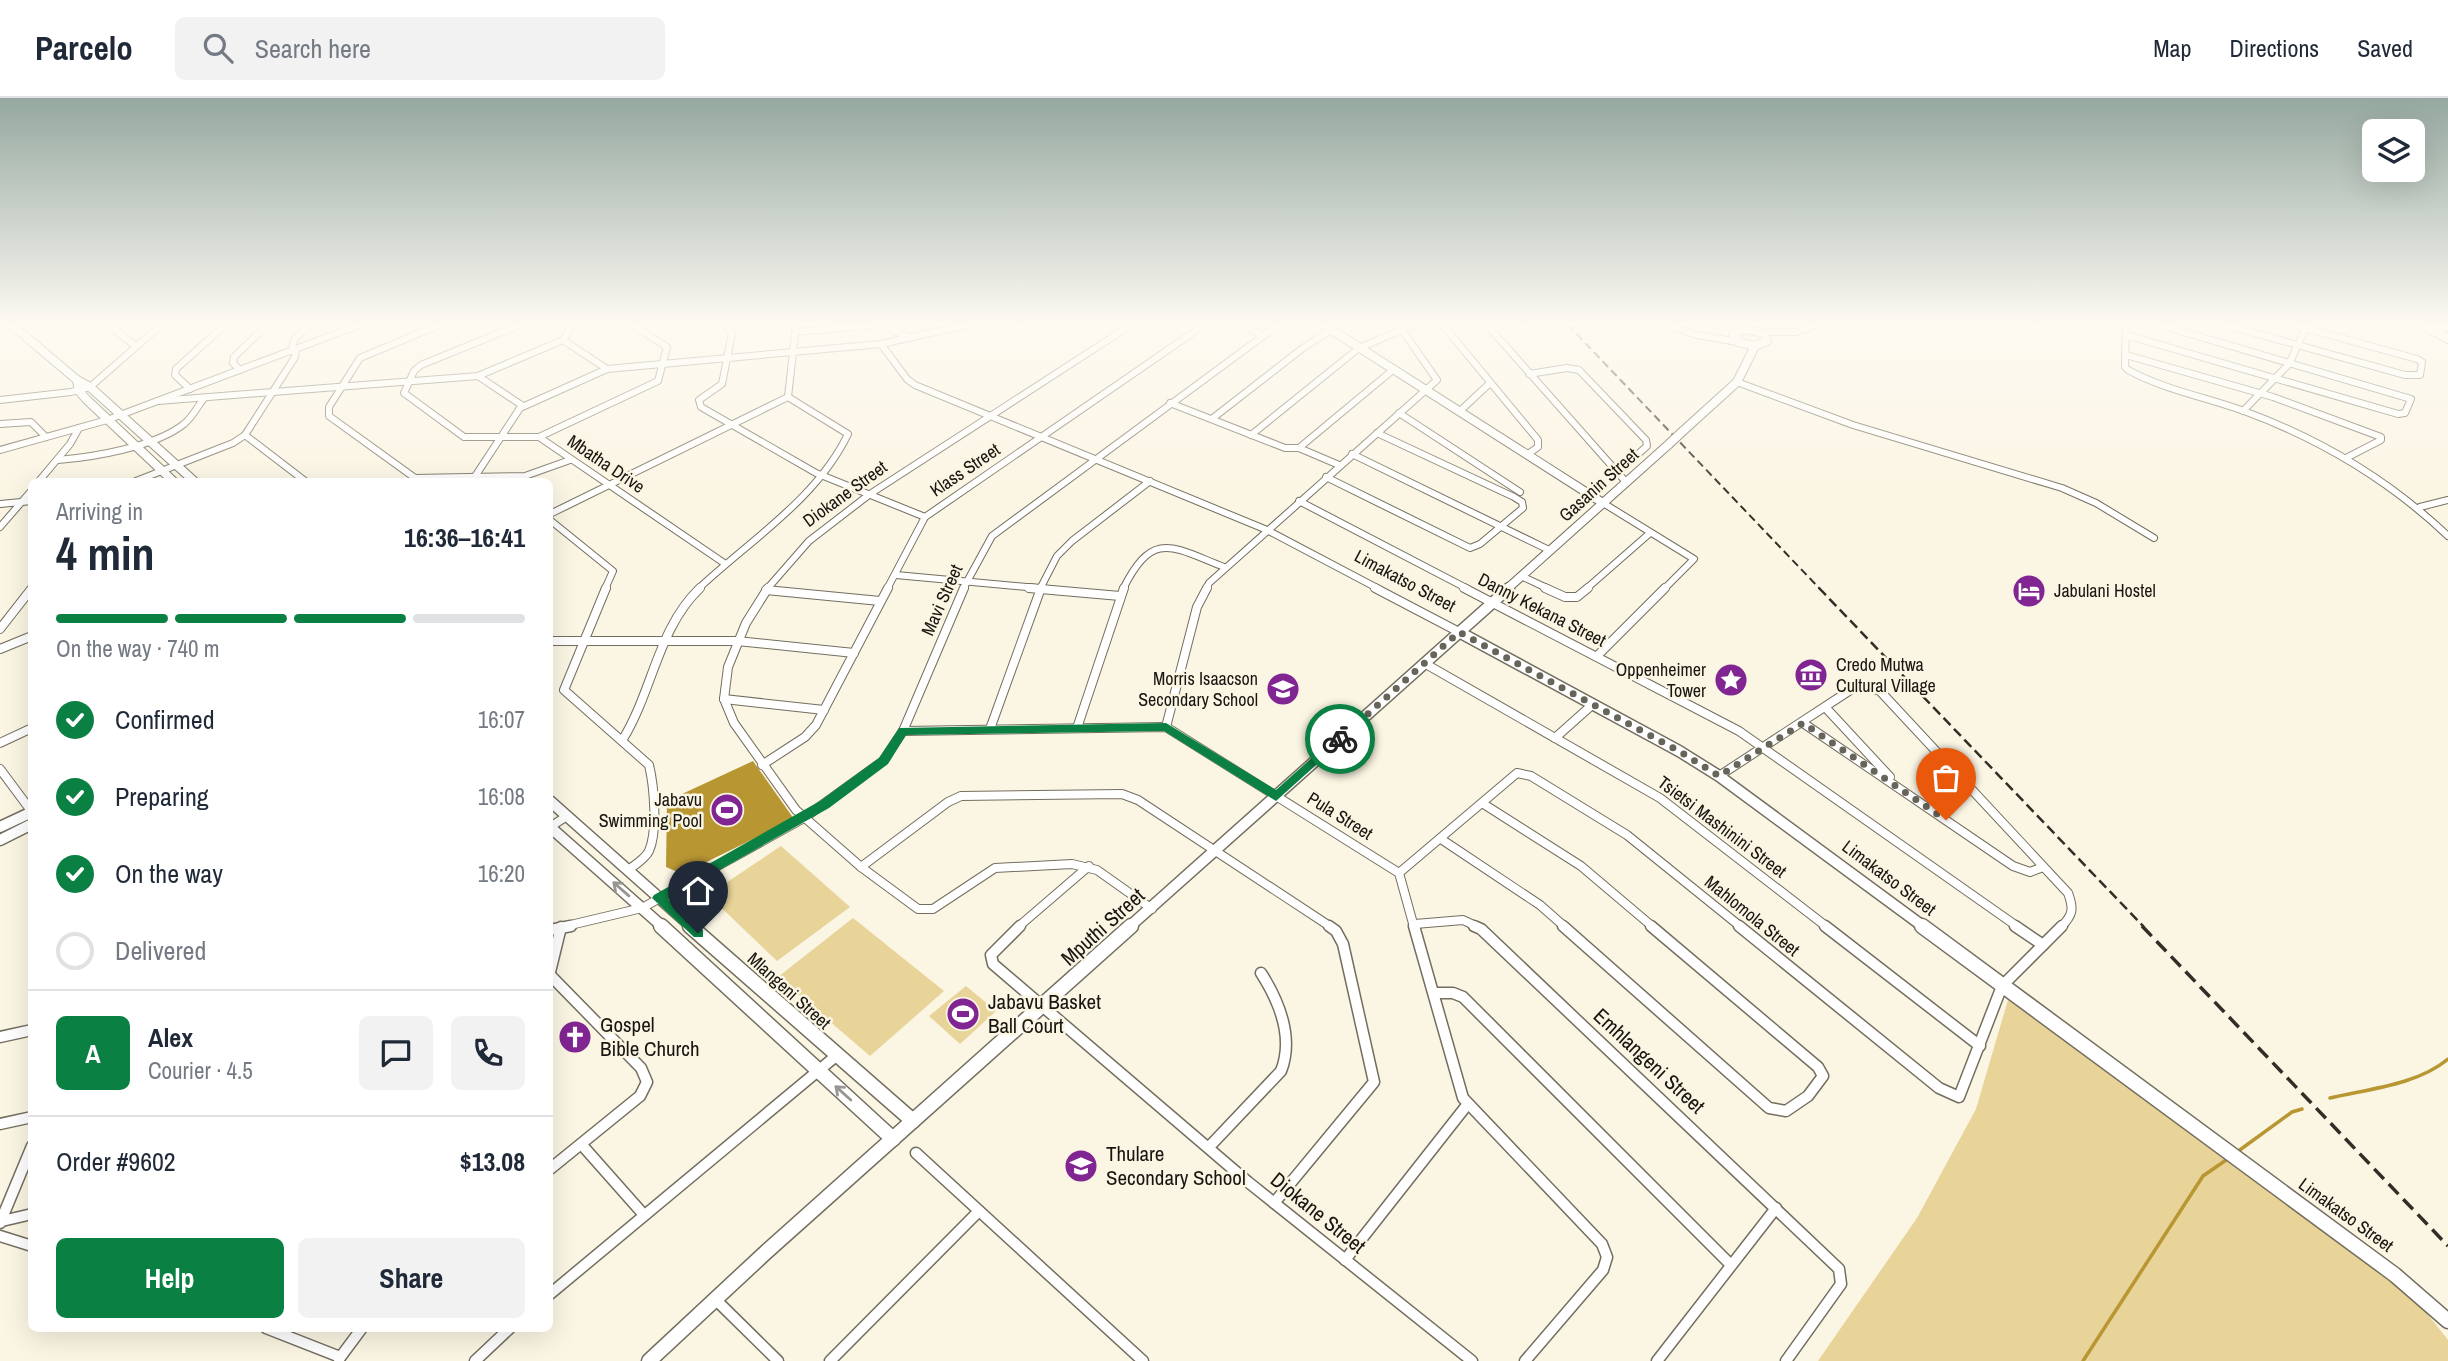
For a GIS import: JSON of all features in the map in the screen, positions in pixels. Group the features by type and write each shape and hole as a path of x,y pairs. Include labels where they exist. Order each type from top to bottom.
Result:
{"street":[{"path":"77,384 79,391 107,420 170,478"},
{"path":"84,384 190,478"},
{"path":"0,400 79,391 93,384"},
{"path":"185,384 190,389"},
{"path":"0,450 107,420 203,384"},
{"path":"144,478 233,443 246,435 279,384"},
{"path":"343,384 329,407 329,416 406,474 421,478"},
{"path":"158,401 375,384"},
{"name":"Mbatha Drive","path":"407,384 404,390 408,397 468,438 540,438 724,563"},
{"path":"490,384 523,406"},
{"path":"474,478 523,406 573,384"},
{"path":"540,438 654,384"},
{"path":"722,384 698,403 821,476 925,517"},
{"path":"788,397 790,384"},
{"name":"Limakatso Street","path":"914,384 1267,530 1459,632 1719,776 2395,1275 2448,1321"},
{"name":"Diokane Street","path":"724,699 725,678 737,640 766,590 809,541 870,495 1040,384"},
{"name":"Klass Street","path":"762,765 805,737 816,725 925,517 1119,384"},
{"name":"Mavi Street","path":"553,929 642,908 804,818 883,761 903,731 966,583 992,536 1197,384"},
{"path":"1213,418 1257,384"},
{"path":"1253,433 1314,384"},
{"path":"1171,403 1289,449 1299,447 1376,384"},
{"path":"1418,384 1694,559 1597,656"},
{"path":"903,731 1166,727 1200,597 1224,567 1431,384"},
{"path":"1460,411 1489,384"},
{"path":"1491,384 1539,443 1538,447 1528,454"},
{"path":"1539,384 1626,482"},
{"path":"1593,384 1647,440 1644,449 1617,473"},
{"name":"Gasanin Street","path":"1459,632 1735,384"},
{"path":"1742,384 1853,425 2062,488 2096,503 2154,538"},
{"path":"2161,384 2244,411 2346,458 2420,507 2448,536"},
{"path":"2228,384 2381,437 2381,440 2346,458"},
{"path":"2244,411 2269,384"},
{"path":"2299,384 2400,415 2404,413 2410,397 2365,384"},
{"path":"553,512 788,397"},
{"path":"623,739 634,721 666,641 685,602 724,563 821,476 845,443 846,431 788,397"},
{"path":"58,460 105,456 136,446 183,426 204,398"},
{"path":"1399,413 1520,492"},
{"path":"0,424 31,422 46,437"},
{"path":"42,478 58,460 79,428"},
{"path":"1326,477 1457,543 1473,547 1523,508 1522,502 1502,491 1377,433"},
{"path":"246,435 301,478"},
{"path":"1299,447 1339,466"},
{"path":"1352,454 1549,550"},
{"path":"488,478 534,475 570,460"},
{"path":"990,729 1040,589 1057,556 1066,546 1150,481"},
{"path":"1502,491 1506,483"},
{"path":"0,527 28,494"},
{"path":"2420,507 2448,500"},
{"path":"0,504 28,501"},
{"name":"Danny Kekana Street","path":"1299,501 1729,725 2043,945"},
{"path":"553,522 613,571 564,690 623,739 649,765 652,779 649,849 642,859 628,870"},
{"path":"1521,576 1565,597 1577,597 1650,533"},
{"path":"1077,728 1120,596 1135,565 1148,552 1161,546 1180,549 1224,567"},
{"path":"896,575 1120,596"},
{"path":"766,590 880,601"},
{"path":"0,629 28,593"},
{"name":"Mputhi Street","path":"649,1361 1459,632"},
{"path":"0,649 28,638"},
{"path":"553,641 737,640 854,653"},
{"name":"Tsietsi Mashinini Street","path":"1424,663 1668,804 1980,1046"},
{"path":"1719,776 1855,687 1864,685 1878,689 2068,893 2073,907 2070,918 2002,986 1980,1046"},
{"path":"824,710 724,699 729,715 762,765 804,818 861,867 913,906 927,911 995,868 1072,864 1089,866 1152,909"},
{"path":"1555,738 1592,705"},
{"path":"1826,708 1890,777 1887,780"},
{"path":"1803,723 2013,866 2029,872 2043,867"},
{"name":"Pula Street","path":"1166,727 1399,873"},
{"path":"0,743 28,730"},
{"path":"0,769 28,808"},
{"name":"Mahlomola Street","path":"1482,803 1513,775 1521,774 1535,778 1627,835 1939,1088 1956,1097 1961,1095 1980,1046"},
{"path":"861,867 948,802 969,795 1122,794 1138,800 1327,924 1339,936 1374,1082 1274,1203"},
{"path":"1441,839 1540,905 1769,1108 1787,1110 1818,1087 1824,1079 1818,1067 1581,866 1482,803 1399,873 1467,1105 1602,1244 1606,1252 1607,1259 1603,1270 1525,1361"},
{"name":"Mlangeni Street","path":"553,804 836,1056 913,1121"},
{"path":"0,827 28,813"},
{"path":"553,825 567,816"},
{"path":"0,840 28,826"},
{"path":"553,830 893,1139"},
{"name":"Diokane Street","path":"1089,866 992,952 990,959 998,970 1274,1203 1472,1361"},
{"name":"Emhlangeni Street","path":"1415,924 1463,920 1475,924 1839,1269 1841,1284 1786,1361"},
{"path":"553,961 561,928"},
{"path":"1209,1147 1281,1071 1287,1059 1278,1003 1261,973"},
{"path":"553,977 641,1068 649,1081 648,1087 640,1096 553,1167"},
{"path":"1435,993 1453,993 1463,998 1730,1264"},
{"path":"0,1037 28,1031"},
{"path":"553,1291 836,1056"},
{"path":"1345,1260 1467,1105"},
{"path":"0,1124 28,1118"},
{"path":"582,1145 644,1214"},
{"path":"916,1153 1143,1361"},
{"path":"1,1222 28,1156"},
{"path":"1657,1361 1776,1208"},
{"path":"830,1361 979,1211"},
{"path":"1,1222 28,1215"},
{"path":"0,1236 28,1245"},
{"path":"715,1300 778,1361"},
{"path":"274,1332 338,1359 359,1332"},
{"path":"475,1361 506,1332"}],"shaded area":[{"name":"Jabavu Swimming Pool","path":"753,761 794,819 682,874 666,867 667,801"},
{"path":"781,846 850,907 777,961 708,895"},
{"path":"853,918 944,991 870,1056 778,977"},
{"name":"Jabavu Basket Ball Court","path":"966,986 996,1011 960,1044 929,1016"},
{"path":"2008,1000 2414,1297 2448,1340 2448,1361 1818,1361 1917,1218 1976,1109"}],"waterway":[{"path":"2330,1098 2407,1080 2436,1068 2448,1059"},
{"path":"2237,1152 2292,1112 2302,1109"},
{"path":"2083,1361 2203,1176 2229,1158"}],"railway":[{"path":"1624,384 1820,589"},
{"path":"1819,588 2144,927"},
{"path":"2142,926 2448,1246"}],"way so far":[{"path":"1340,739 1459,632 1679,751 1719,776 1803,723 1946,820"}],"place":[{"name":"Jabulani Hostel","path":"2029,591"},
{"name":"Credo Mutwa Cultural Village","path":"1811,675"},
{"name":"Oppenheimer Tower","path":"1731,680"},
{"name":"Morris Isaacson Secondary School","path":"1283,689"},
{"name":"Jabavu Swimming Pool","path":"727,810"},
{"name":"Jabavu Basket Ball Court","path":"963,1014"},
{"name":"Gospel Bible Church","path":"575,1037"},
{"name":"Thulare Secondary School","path":"1081,1166"}],"route":[{"path":"698,933 659,898 825,804 883,761 903,731 1166,727 1276,797 1340,739"}]}
